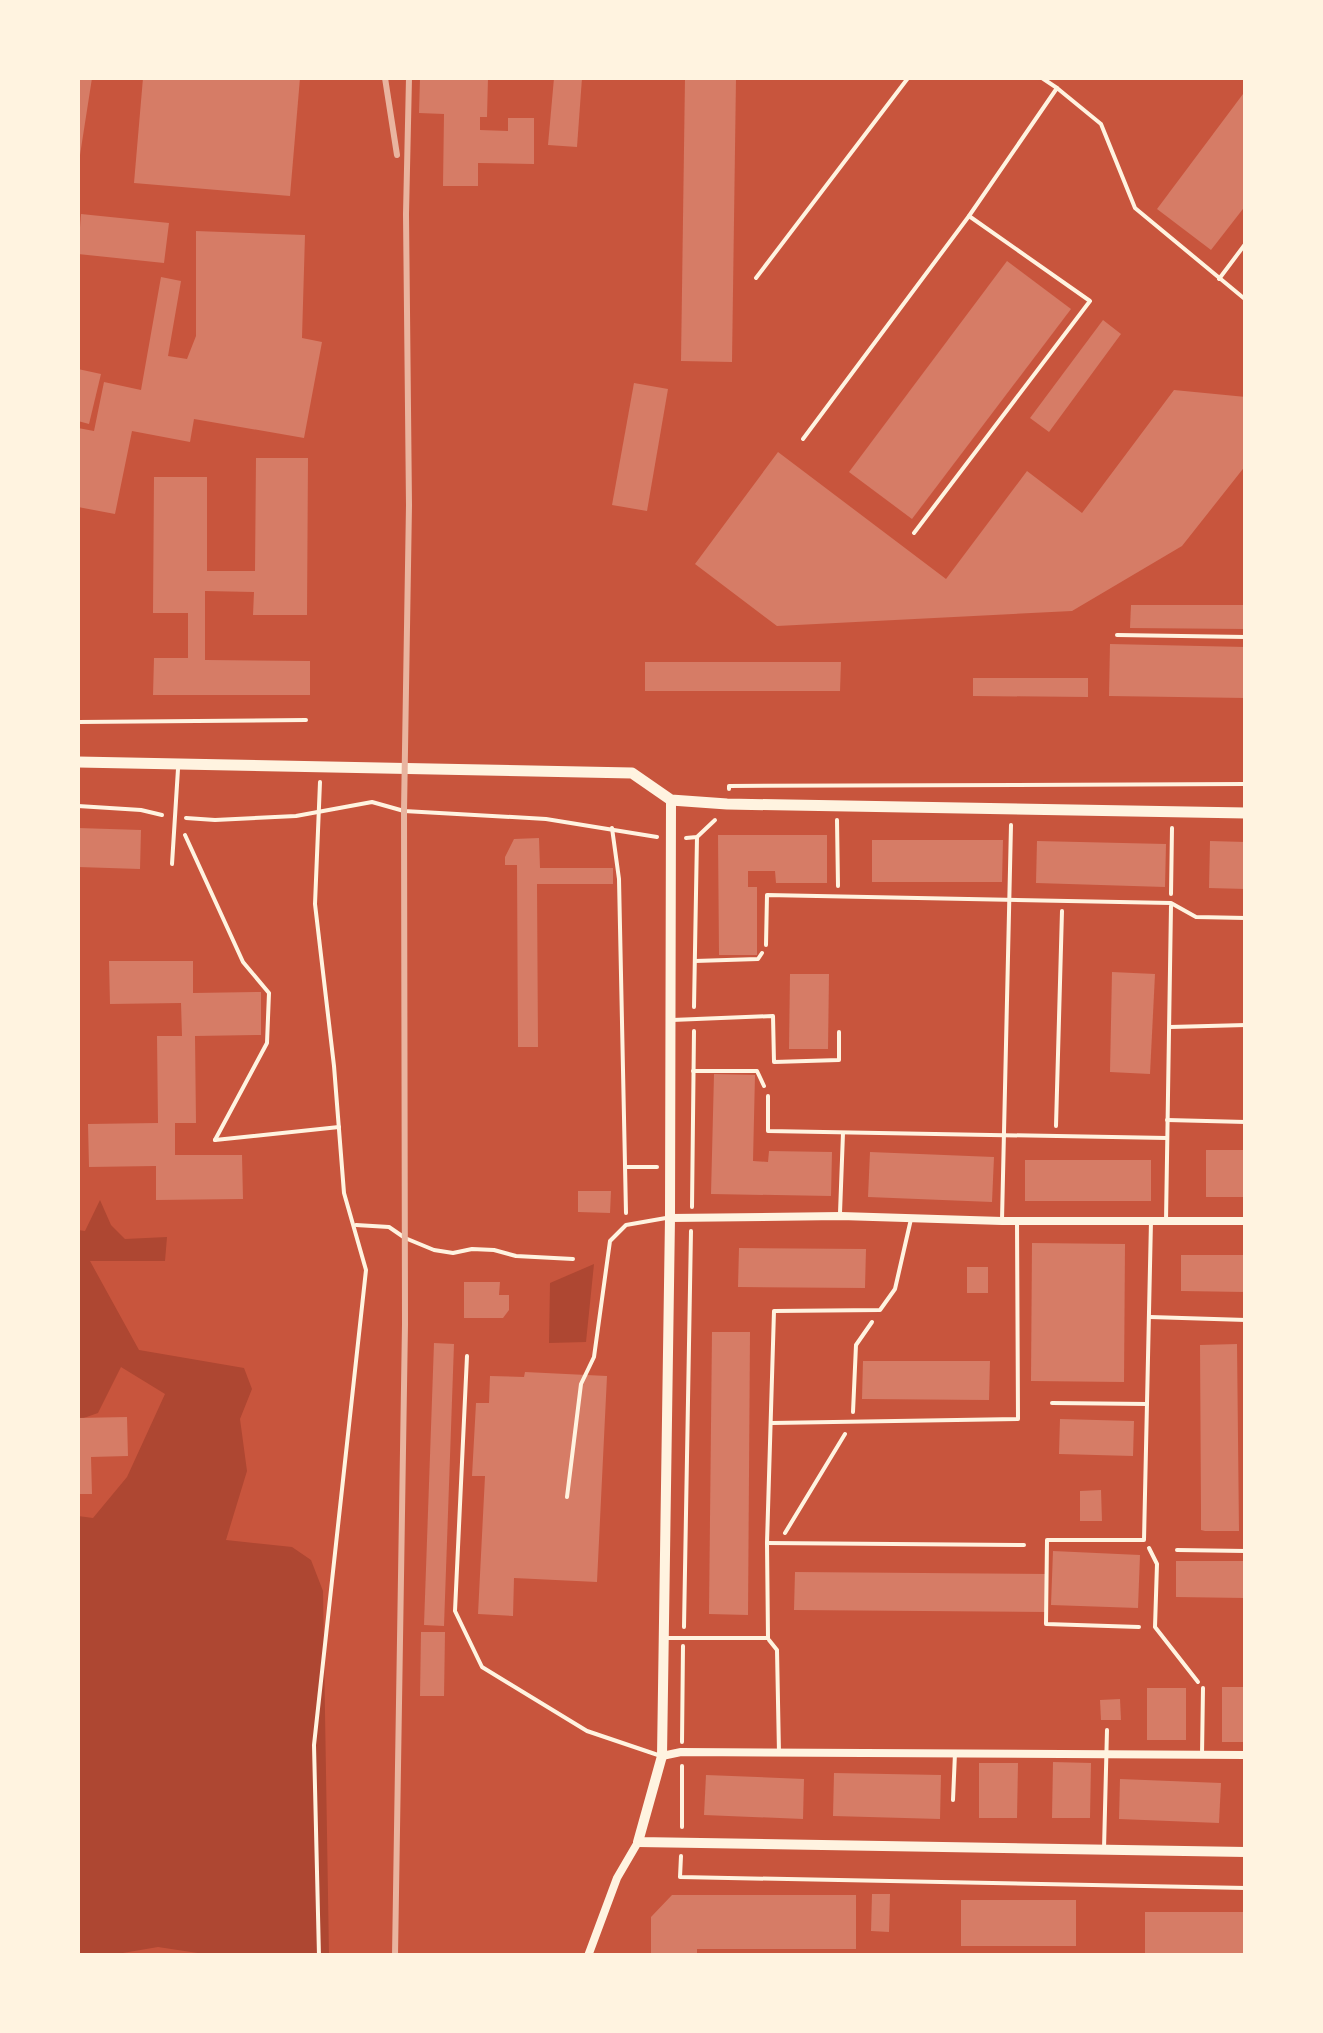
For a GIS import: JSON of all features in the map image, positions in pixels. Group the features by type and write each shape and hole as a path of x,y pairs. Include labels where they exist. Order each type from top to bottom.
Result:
{"main road":[{"path":"78,762 632,773 671,800 727,804 1246,813"}],"street":[{"path":"588,1956 617,1878 638,1842 662,1756 672,1020 671,800"},
{"path":"670,1218 1246,1221"},
{"path":"662,1756 682,1752 1246,1755"},
{"path":"638,1842 1246,1852"}],"lane":[{"path":"756,278 908,78"},
{"path":"1042,78 1100,124 1135,208 1246,300"},
{"path":"804,438 969,216 1056,88"},
{"path":"914,534 1090,301 969,216"},
{"path":"1219,279 1246,243"},
{"path":"1117,635 1246,637"},
{"path":"172,864 178,764"},
{"path":"1002,1221 1011,825"},
{"path":"766,945 766,895 1171,904 1196,916 1246,918"},
{"path":"1166,1221 1171,904"},
{"path":"672,1020 773,1016 774,1062 840,1060 839,1032"},
{"path":"1168,1026 1246,1025"},
{"path":"768,1096 768,1132 1167,1138"},
{"path":"1168,1120 1246,1122"},
{"path":"840,1216 843,1133"},
{"path":"567,1497 581,1384 594,1358 610,1241 626,1225 670,1218"},
{"path":"779,1753 777,1650 768,1638 774,1311 880,1310 895,1289 911,1219"},
{"path":"772,1424 1018,1420 1017,1221"},
{"path":"1139,1627 1046,1624 1048,1540 1144,1540 1151,1221"},
{"path":"1149,1318 1246,1320"},
{"path":"467,1356 454,1611 482,1668 587,1731 662,1756"},
{"path":"1052,1403 1147,1404"},
{"path":"767,1543 1024,1546"},
{"path":"1178,1550 1246,1551"},
{"path":"665,1638 768,1638"},
{"path":"1202,1755 1204,1688"},
{"path":"1104,1849 1107,1730"},
{"path":"953,1800 955,1754"}],"path":[{"path":"78,722 306,720"},
{"path":"319,1956 314,1745 366,1270 344,1192 314,904 320,767"},
{"path":"727,804 729,786 1246,784"},
{"path":"173,818 187,838 243,962 269,993 268,1043 215,1140 339,1127"},
{"path":"837,820 838,898"},
{"path":"1171,904 1172,824"},
{"path":"612,828 619,879 626,1225"},
{"path":"1056,1136 1062,901"},
{"path":"695,960 758,960 766,945"},
{"path":"694,1071 757,1071 768,1096"},
{"path":"354,1225 389,1227 404,1238 453,1254 472,1249 574,1259"},
{"path":"1144,1540 1158,1564 1155,1627 1204,1688"}],"shaded area":[{"path":"100,1200 111,1225 125,1239 167,1237 165,1261 90,1261 139,1350 244,1368 252,1389 240,1419 247,1471 226,1540 292,1547 311,1560 323,1591 329,1955 211,1955 158,1947 111,1955 78,1955 78,1516 93,1518 127,1477 165,1394 121,1367 98,1413 78,1420 78,1230 85,1231"},
{"path":"594,1264 586,1342 549,1343 550,1283"}],"building":[{"path":"78,78 92,78 80,155 78,155"},
{"path":"143,78 300,78 290,196 134,183"},
{"path":"420,78 488,78 487,117 480,117 480,130 508,131 508,118 534,118 534,164 478,163 478,186 443,186 444,114 419,113"},
{"path":"554,78 582,78 577,147 548,145"},
{"path":"685,78 736,78 732,362 681,361"},
{"path":"1246,90 1246,205 1211,250 1157,209"},
{"path":"81,214 169,223 164,263 78,254"},
{"path":"196,231 305,235 302,338 322,342 304,438 194,419 190,442 132,431 115,514 78,507 78,428 94,431 104,382 141,390 161,277 181,281 168,356 187,359 196,336"},
{"path":"1007,261 1071,309 912,519 849,472"},
{"path":"1103,320 1121,334 1049,432 1030,418"},
{"path":"78,369 101,374 89,424 78,421"},
{"path":"634,383 668,389 647,511 612,505"},
{"path":"1174,390 1246,397 1246,465 1182,546 1072,611 777,626 695,564 778,452 946,579 1027,471 1082,513"},
{"path":"256,458 308,458 307,615 253,615 254,592 205,591 205,660 310,661 310,695 153,695 154,658 188,658 188,613 153,613 154,477 207,477 207,571 255,571"},
{"path":"1131,605 1246,605 1246,629 1130,628"},
{"path":"1110,644 1246,647 1246,698 1109,696"},
{"path":"645,662 841,662 840,691 645,691"},
{"path":"973,678 1088,678 1088,697 973,696"},
{"path":"78,828 141,830 140,869 78,867"},
{"path":"718,835 827,835 827,883 776,883 775,871 748,871 748,887 757,887 757,955 719,955"},
{"path":"539,838 540,868 613,868 613,884 537,884 538,1047 518,1047 517,865 505,865 505,857 514,839"},
{"path":"872,840 1003,840 1002,882 872,882"},
{"path":"1037,841 1166,844 1165,887 1036,883"},
{"path":"1210,841 1246,842 1246,889 1209,888"},
{"path":"109,961 193,961 193,993 261,992 261,1035 195,1036 196,1123 175,1123 175,1155 242,1155 243,1199 156,1200 156,1166 89,1167 88,1124 158,1123 157,1036 182,1036 181,1003 110,1004"},
{"path":"1112,972 1155,974 1150,1074 1110,1072"},
{"path":"790,974 829,974 828,1049 789,1049"},
{"path":"714,1074 755,1075 753,1161 768,1162 769,1151 832,1152 831,1196 711,1194"},
{"path":"1206,1150 1245,1150 1246,1197 1206,1197"},
{"path":"870,1152 994,1157 992,1202 868,1197"},
{"path":"1025,1160 1151,1160 1151,1201 1025,1201"},
{"path":"578,1191 611,1191 610,1213 578,1212"},
{"path":"1032,1243 1125,1244 1124,1382 1031,1381"},
{"path":"739,1248 866,1249 865,1288 738,1287"},
{"path":"1181,1255 1246,1255 1246,1292 1181,1291"},
{"path":"967,1267 988,1267 988,1293 967,1293"},
{"path":"464,1282 500,1282 499,1295 509,1295 509,1310 503,1318 464,1318"},
{"path":"712,1332 750,1332 748,1615 709,1614"},
{"path":"434,1343 454,1344 444,1626 424,1625"},
{"path":"1237,1344 1239,1531 1205,1531 1201,1530 1200,1345"},
{"path":"863,1361 990,1361 989,1400 862,1399"},
{"path":"525,1372 607,1376 597,1582 514,1578 513,1616 478,1614 485,1476 472,1476 476,1403 489,1403 490,1376 524,1377"},
{"path":"127,1417 128,1456 91,1457 92,1494 78,1494 78,1418"},
{"path":"1060,1419 1134,1421 1133,1456 1059,1454"},
{"path":"1101,1490 1102,1521 1080,1521 1080,1491"},
{"path":"1053,1551 1140,1555 1138,1608 1051,1605"},
{"path":"1176,1561 1246,1561 1246,1598 1176,1597"},
{"path":"795,1572 1047,1574 1047,1612 794,1610"},
{"path":"421,1632 445,1632 444,1696 420,1696"},
{"path":"1222,1687 1246,1687 1246,1742 1222,1742"},
{"path":"1147,1688 1186,1688 1186,1740 1147,1740"},
{"path":"1120,1699 1121,1720 1101,1720 1100,1700"},
{"path":"1053,1762 1091,1763 1090,1818 1052,1818"},
{"path":"979,1763 1018,1763 1017,1818 979,1818"},
{"path":"834,1773 941,1775 940,1819 833,1816"},
{"path":"706,1775 804,1779 803,1819 704,1815"},
{"path":"1120,1779 1221,1783 1219,1823 1119,1819"},
{"path":"872,1894 890,1894 889,1932 871,1931"},
{"path":"672,1895 856,1895 856,1949 697,1949 697,1956 651,1956 651,1917"},
{"path":"961,1900 1076,1900 1076,1946 961,1946"},
{"path":"1145,1912 1246,1912 1246,1956 1145,1956"}],"railway":[{"path":"385,78 397,155"},
{"path":"395,1956 405,1324 409,78"}]}
